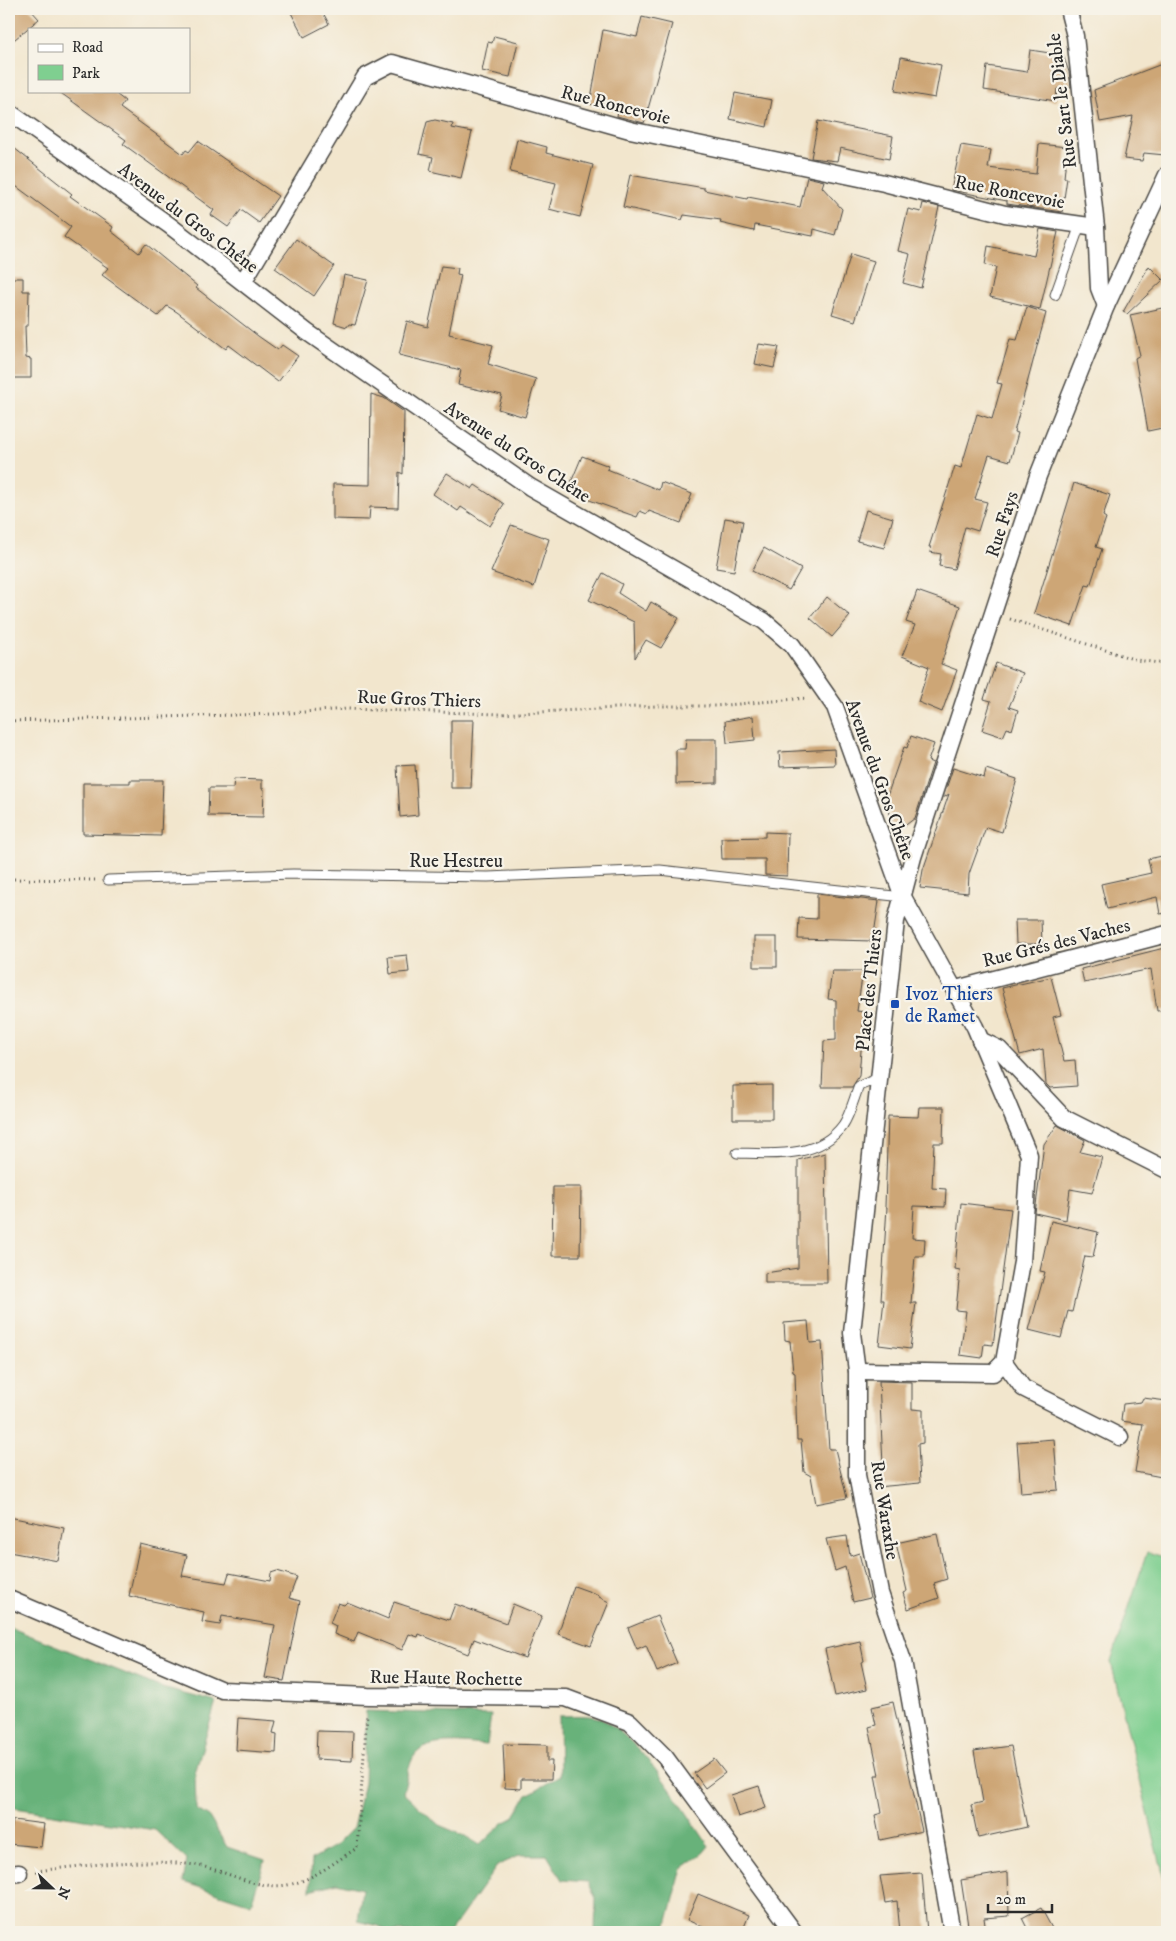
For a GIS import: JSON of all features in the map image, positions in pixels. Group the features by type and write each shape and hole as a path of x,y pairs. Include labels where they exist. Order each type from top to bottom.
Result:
{"street":[{"name":"Rue Sart le Diable","path":"1068,9 1075,36 1088,226 1099,288 1106,306"},
{"name":"Rue Roncevoie","path":"243,282 365,77 392,63 630,130 884,183 1005,214 1088,226"},
{"name":"Avenue du Gros Chêne","path":"9,112 169,225 307,332 530,487 764,621 792,645 834,707 903,897 956,989 1029,1155 1022,1262 1004,1362"},
{"name":"Rue Fays","path":"903,897 913,857 1038,476 1106,306 1167,175"},
{"name":"Place des Thiers","path":"879,1083 896,921 903,897"},
{"name":"Rue Grés des Vaches","path":"956,989 1167,934"},
{"path":"980,1040 999,1049 1064,1118 1167,1170"},
{"name":"Rue Waraxhe","path":"879,1083 852,1333 857,1371 857,1475 880,1593 903,1661 952,1932"},
{"path":"857,1371 993,1372 1004,1362 1023,1388 1120,1437"},
{"name":"Rue Haute Rochette","path":"9,1599 222,1690 368,1696 566,1698 630,1722 665,1757 794,1932"}],"lane":[{"path":"1055,296 1088,226"},
{"name":"Rue Hestreu","path":"108,880 293,874 488,877 660,870 903,897"},
{"path":"736,1153 778,1154 808,1150 829,1141 844,1124 859,1086 879,1083"}],"path":[{"path":"993,614 1136,660 1167,664"},
{"name":"Rue Gros Thiers","path":"9,721 274,714 347,709 499,714 656,706 715,706 828,696"},
{"path":"9,879 108,880"},
{"path":"14,1873 98,1865 154,1863 197,1866 274,1886 302,1882 357,1848 368,1696"}],"green space":[{"path":"1147,1552 1167,1558 1167,1880 1165,1882 1111,1662"},
{"path":"9,1627 162,1688 216,1702 195,1773 196,1809 209,1817 227,1847 265,1860 251,1904 183,1882 187,1860 155,1830 9,1807"},
{"path":"366,1711 491,1715 487,1745 434,1744 416,1753 411,1762 403,1793 439,1825 465,1836 480,1845 503,1823 513,1818 527,1795 560,1776 559,1716 597,1717 616,1729 632,1742 661,1776 709,1846 703,1853 682,1868 665,1932 595,1932 596,1898 588,1882 562,1880 547,1855 520,1855 497,1866 450,1932 389,1932 379,1926 358,1921 362,1889 337,1883 310,1890 312,1859 336,1845 353,1828 364,1783"}],"building":[{"path":"9,9 30,9 39,19 9,44"},
{"path":"289,9 321,9 329,24 304,37"},
{"path":"642,17 672,24 644,123 617,116 618,111 590,104 603,30 637,37"},
{"path":"494,36 518,42 510,77 482,71 488,42 492,43"},
{"path":"1030,50 1063,55 1069,72 1071,87 1057,89 1056,101 984,90 987,66 1027,72"},
{"path":"901,57 941,65 935,98 895,91"},
{"path":"1167,62 1167,141 1165,155 1144,153 1142,161 1124,159 1133,116 1100,122 1094,90"},
{"path":"59,92 113,92 125,101 120,108 183,154 186,150 189,152 198,141 278,196 259,223 241,210 228,227 211,215 214,210 123,144 126,140"},
{"path":"735,93 772,100 767,127 730,119"},
{"path":"435,120 453,124 452,128 472,132 461,178 430,171 433,157 419,154 427,122"},
{"path":"818,121 893,136 889,159 840,148 837,161 811,158"},
{"path":"517,139 547,147 546,153 593,165 580,217 549,209 556,183 510,172"},
{"path":"9,144 72,194 70,196 113,227 111,231 139,253 146,244 197,286 196,288 258,336 278,350 282,345 298,356 278,382 229,345 226,349 177,312 167,306 158,316 102,275 108,268 64,237 71,227 9,181"},
{"path":"1039,144 1067,147 1064,178 1067,178 1062,212 1007,204 1007,201 951,190 961,145 991,150 988,168 1036,174"},
{"path":"630,175 704,188 704,190 747,199 748,197 800,207 807,177 824,181 822,187 842,209 835,235 814,229 813,236 755,225 754,231 720,223 721,220 684,215 682,220 623,207"},
{"path":"923,203 939,207 921,288 903,283 910,254 898,251 908,209 921,212"},
{"path":"1040,229 1058,232 1040,309 990,297 996,267 985,265 988,246 1034,256"},
{"path":"296,239 334,266 314,296 275,268"},
{"path":"851,254 874,261 855,321 832,314"},
{"path":"441,266 458,268 457,274 461,275 449,334 493,345 488,364 536,379 525,417 498,409 502,395 458,385 461,370 399,355 407,321 428,327"},
{"path":"1149,266 1163,280 1127,314 1123,312"},
{"path":"344,275 368,280 355,325 349,324 347,327 334,323"},
{"path":"9,278 23,278 23,291 29,291 28,326 25,326 26,358 31,359 31,378 9,378"},
{"path":"1027,307 1046,313 1014,432 1018,433 1010,461 989,455 975,499 987,502 978,531 965,527 954,569 939,566 941,554 930,552 931,547 929,547 955,466 961,468 977,414 992,419 1002,384 997,383 1010,339 1017,340"},
{"path":"1167,307 1167,427 1148,431 1135,358 1140,355 1130,315"},
{"path":"759,344 779,347 774,368 755,364"},
{"path":"371,394 384,398 404,412 403,474 399,472 398,508 370,507 369,520 333,519 333,484 370,485"},
{"path":"582,456 609,466 607,469 659,490 661,482 692,494 681,523 649,511 647,514 640,511 637,517 567,492"},
{"path":"447,473 472,489 475,485 504,504 490,526 461,507 458,511 433,494"},
{"path":"1074,483 1110,495 1103,516 1106,518 1096,547 1102,549 1090,586 1086,585 1072,626 1034,613"},
{"path":"866,510 893,518 884,548 857,541"},
{"path":"725,518 743,521 734,571 716,568"},
{"path":"511,525 549,539 534,587 491,572"},
{"path":"764,548 801,569 789,590 752,571"},
{"path":"603,573 622,584 618,593 646,611 651,602 679,618 661,648 646,640 635,658 634,622 589,600"},
{"path":"917,591 960,606 941,664 957,670 942,712 918,702 929,667 902,656 915,625 906,622"},
{"path":"827,597 850,616 832,637 810,618"},
{"path":"996,663 1023,673 1009,707 1018,710 1012,730 1007,728 1003,737 982,730 991,701 984,699"},
{"path":"753,716 755,740 727,743 725,721"},
{"path":"451,720 474,720 471,788 451,788"},
{"path":"911,736 934,744 928,761 933,763 915,818 894,834 888,804 885,802 904,747 907,748"},
{"path":"686,739 717,739 717,783 676,784 676,749 685,749"},
{"path":"834,749 835,765 780,767 779,752"},
{"path":"415,765 418,815 400,817 397,766"},
{"path":"953,768 984,778 986,769 1017,779 1002,832 986,827 969,874 968,893 920,888 923,870 949,794 943,798"},
{"path":"234,779 262,780 262,789 264,789 263,817 208,816 209,788 233,788"},
{"path":"130,780 163,780 161,836 83,834 83,783 130,783"},
{"path":"765,832 788,833 787,876 765,875 765,859 722,859 721,838 765,837"},
{"path":"1167,855 1167,913 1160,914 1157,897 1107,909 1101,884 1151,873 1148,859"},
{"path":"817,894 879,901 873,941 798,939 799,918 817,919"},
{"path":"1015,920 1041,920 1042,944 1016,944"},
{"path":"754,937 777,937 777,967 754,967"},
{"path":"1164,948 1167,963 1167,1010 1157,1011 1151,969 1084,983 1081,969"},
{"path":"407,955 409,972 390,974 388,957"},
{"path":"832,971 863,971 857,1011 864,1012 859,1076 852,1087 822,1087 824,1041 836,1040 836,1000 828,999"},
{"path":"1051,977 1061,1015 1053,1017 1064,1061 1075,1060 1077,1086 1050,1088 1046,1084 1043,1049 1020,1055 1002,988"},
{"path":"772,1085 772,1119 733,1119 733,1086"},
{"path":"919,1107 944,1107 943,1143 934,1143 932,1188 946,1189 945,1207 914,1206 912,1238 925,1239 924,1256 915,1256 911,1303 916,1303 910,1349 879,1345 884,1300 881,1300 887,1207 885,1207 888,1116 918,1117"},
{"path":"1057,1125 1085,1140 1080,1152 1102,1157 1092,1193 1070,1189 1066,1220 1035,1213 1044,1144"},
{"path":"825,1153 827,1283 765,1283 765,1273 798,1268 798,1160"},
{"path":"553,1187 581,1187 580,1256 552,1256"},
{"path":"961,1203 1011,1209 993,1345 984,1344 982,1358 960,1355 966,1311 956,1310 960,1270 955,1269"},
{"path":"1051,1221 1098,1232 1093,1257 1085,1256 1072,1312 1068,1311 1061,1338 1029,1330 1045,1272 1040,1271"},
{"path":"808,1321 810,1343 822,1342 829,1449 835,1449 847,1498 816,1504 811,1476 804,1472 801,1440 797,1440 795,1373 793,1372 790,1341 785,1340 784,1323"},
{"path":"879,1381 912,1382 912,1409 923,1410 923,1443 918,1444 920,1483 877,1487 875,1466 883,1465"},
{"path":"1143,1398 1167,1401 1167,1478 1135,1472 1143,1424 1121,1421 1123,1404 1141,1402"},
{"path":"1054,1439 1058,1490 1021,1493 1017,1442"},
{"path":"9,1517 64,1528 58,1561 9,1552"},
{"path":"937,1534 947,1579 934,1583 939,1598 908,1609 903,1593 907,1591 896,1543"},
{"path":"847,1536 850,1556 859,1553 870,1598 853,1602 845,1567 835,1571 826,1539"},
{"path":"140,1544 187,1555 182,1576 226,1583 229,1573 270,1581 271,1573 277,1571 297,1577 289,1598 300,1601 284,1681 265,1678 275,1625 222,1616 220,1625 202,1622 204,1612 129,1596"},
{"path":"574,1586 599,1595 599,1597 609,1602 591,1646 558,1634"},
{"path":"347,1602 388,1619 394,1602 449,1620 455,1604 506,1623 513,1604 542,1616 525,1658 474,1639 468,1654 419,1634 418,1637 409,1634 402,1650 358,1632 354,1642 334,1634 336,1626 330,1623 338,1603 344,1605"},
{"path":"657,1616 677,1663 657,1672 646,1645 637,1649 628,1628"},
{"path":"860,1641 864,1661 861,1662 867,1689 835,1696 825,1649"},
{"path":"893,1702 922,1831 880,1840 875,1815 882,1813 875,1775 879,1775 869,1727 876,1725 872,1707"},
{"path":"238,1718 276,1721 273,1733 277,1734 276,1753 236,1750"},
{"path":"317,1731 353,1732 352,1761 316,1759"},
{"path":"503,1744 547,1745 547,1761 552,1761 551,1779 521,1779 521,1789 505,1788"},
{"path":"1011,1746 1027,1827 978,1838 971,1805 983,1802 974,1751"},
{"path":"714,1759 725,1773 705,1788 694,1773"},
{"path":"759,1786 766,1808 738,1817 731,1795"},
{"path":"13,1820 44,1824 41,1847 9,1844"},
{"path":"1008,1872 1009,1916 984,1918 986,1932 969,1932 961,1880"},
{"path":"922,1873 927,1932 900,1932 897,1901 885,1903 880,1876"},
{"path":"698,1894 749,1915 742,1932 714,1932 687,1920"},
{"path":"1041,1908 1054,1932 1029,1932 1022,1918"}],"place":[{"name":"Ivoz Thiers de Ramet","path":"895,1004"}]}
